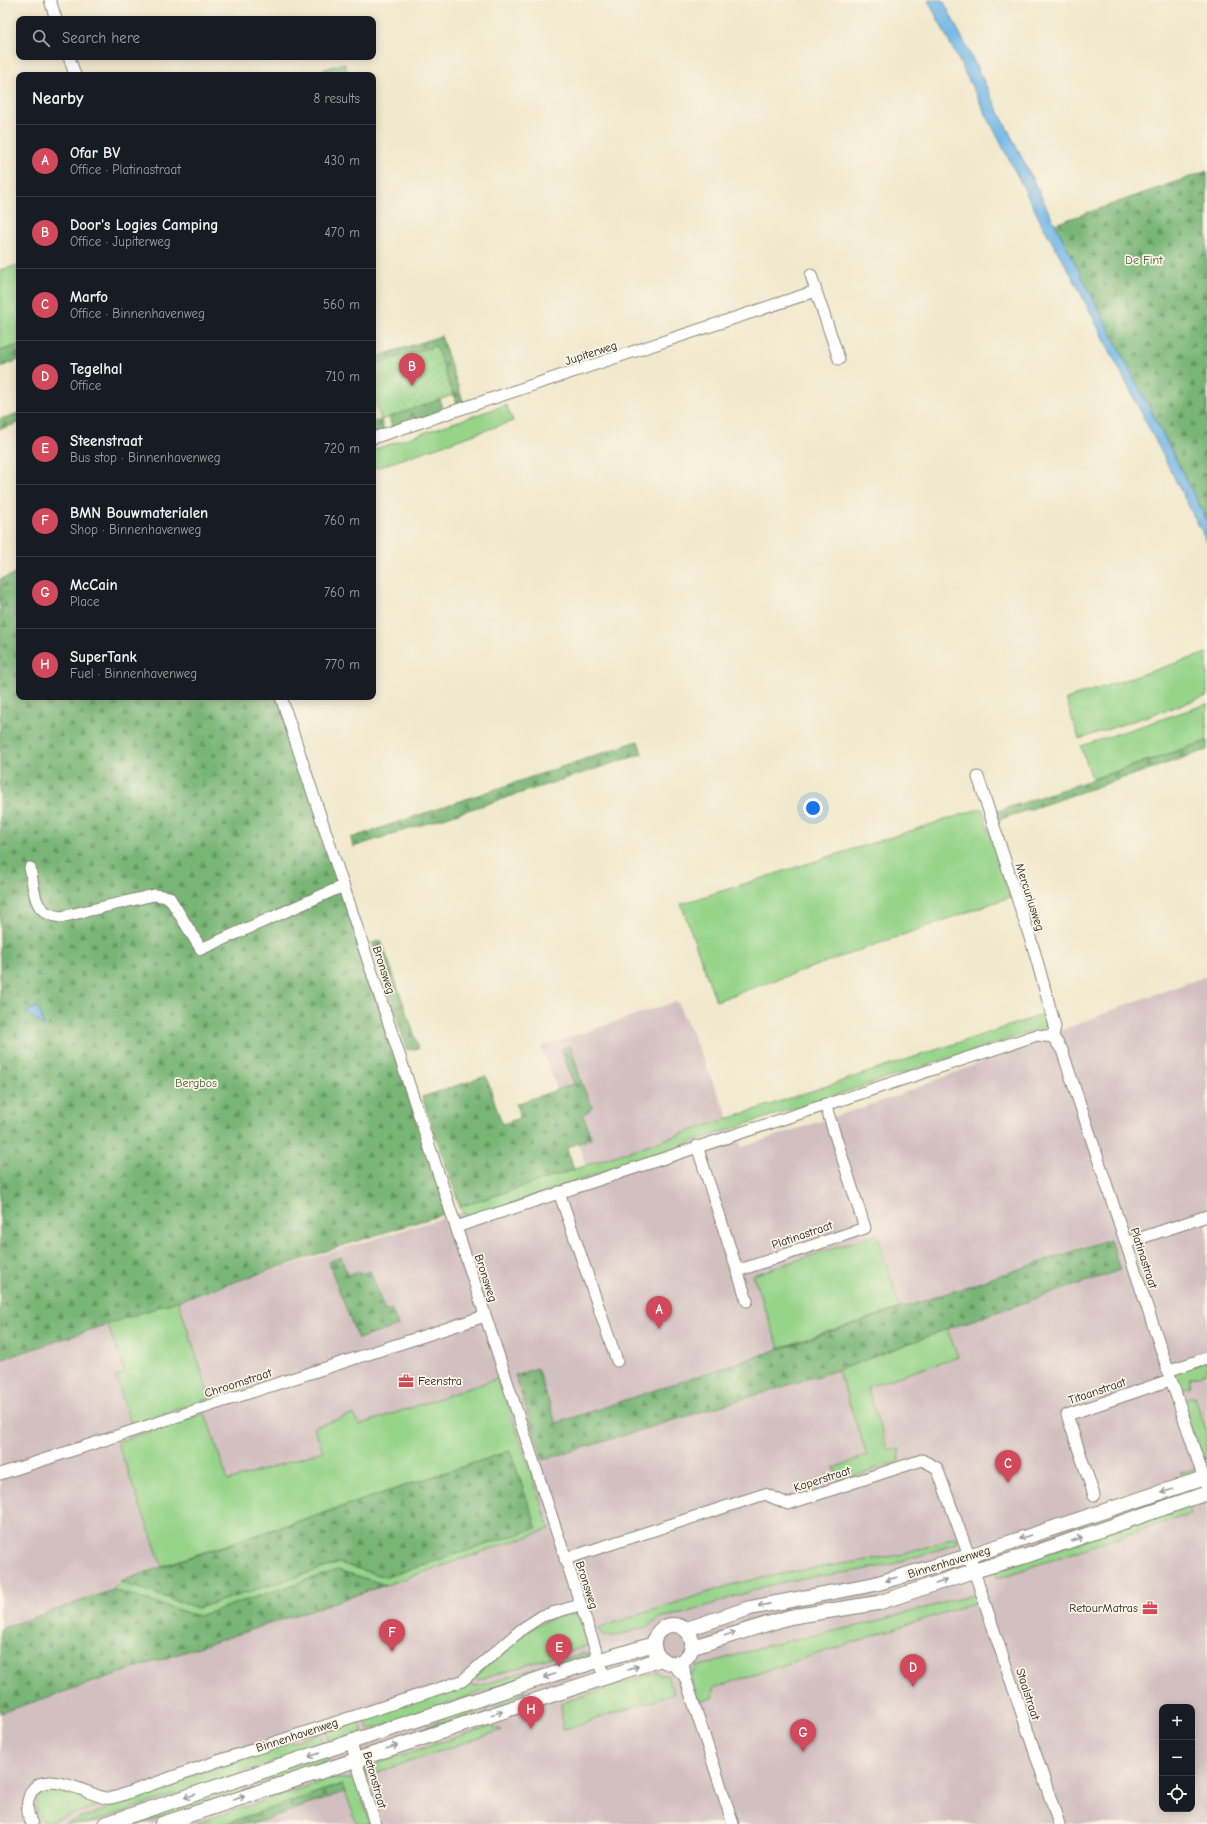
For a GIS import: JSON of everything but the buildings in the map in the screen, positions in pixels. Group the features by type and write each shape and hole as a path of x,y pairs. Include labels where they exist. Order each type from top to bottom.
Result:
{"main road":[{"name":"Binnenhavenweg","path":"687,1629 750,1608 876,1584 1206,1481"},
{"name":"Binnenhavenweg","path":"693,1647 790,1617 878,1603 973,1571 1026,1556 1207,1493"},
{"path":"162,1824 355,1759 605,1678 672,1661 689,1654 693,1647 693,1640 687,1629 681,1626 666,1626 658,1631 654,1644 655,1651 672,1661"},
{"name":"Binnenhavenweg","path":"105,1824 599,1660 654,1644"}],"street":[{"path":"50,0 55,16"},
{"path":"70,60 74,72"},
{"path":"810,275 839,358"},
{"name":"Jupiterweg","path":"376,437 816,291"},
{"name":"Bronsweg","path":"282,700 605,1678"},
{"name":"Mercuriusweg","path":"978,777 1034,950 1055,1026 1053,1037"},
{"path":"30,868 38,904 44,913 50,916 61,917 154,895 169,897 201,949 343,886"},
{"path":"456,1227 824,1104 1037,1035 1053,1037"},
{"name":"Platinastraat","path":"1053,1037 1062,1050 1169,1375 1206,1481"},
{"name":"Platinastraat","path":"737,1271 865,1228 824,1104"},
{"path":"697,1146 747,1301"},
{"path":"559,1192 617,1361"},
{"path":"1126,1243 1207,1216"},
{"name":"Chroomstraat","path":"0,1474 485,1316"},
{"name":"Titaanstraat","path":"1094,1495 1067,1415 1169,1375 1207,1358"},
{"name":"Koperstraat","path":"565,1559 765,1494 788,1504 799,1502 922,1460 937,1468 973,1571"},
{"name":"Staalstraat","path":"973,1571 1059,1824"},
{"name":"Binnenhavenweg","path":"32,1824 28,1816 28,1801 31,1792 42,1783 58,1782 85,1789 106,1798 119,1796 215,1762 462,1681 522,1629 542,1616 580,1605"},
{"path":"672,1661 685,1677 733,1824"},
{"name":"Betonstraat","path":"351,1743 375,1824"}],"shaded area":[{"path":"1207,976 1207,1824 0,1824 0,1354 589,1173 541,1047 677,1001 742,1147 891,1098 1128,1004"}],"green space":[{"path":"344,63 348,72 316,72"},
{"name":"De Fint","path":"1207,171 1207,520 1055,224"},
{"path":"16,266 16,346 0,351 0,270"},
{"path":"441,336 464,404 457,406 447,376 376,366 376,357"},
{"path":"16,346 16,361 0,367 0,351"},
{"path":"436,346 453,395 381,420 376,405 376,364"},
{"path":"440,399 443,411 392,428 389,417"},
{"path":"506,405 513,421 376,468 376,449"},
{"path":"16,414 16,424 0,429 0,419"},
{"path":"381,420 384,431 376,433 376,421"},
{"name":"Bergbos","path":"16,574 16,700 279,700 447,1213 357,1241 0,1360 0,579"},
{"path":"1207,653 1207,696 1079,739 1066,699"},
{"path":"1207,704 1207,741 1092,779 1081,746"},
{"path":"638,741 642,754 353,847 351,838"},
{"path":"1207,741 1207,750 995,821 992,813"},
{"path":"982,808 1010,897 716,1001 681,904"},
{"path":"381,940 419,1048 407,1050 372,943"},
{"path":"1048,1013 1049,1024 1040,1029 691,1142 472,1217 463,1213 460,1207"},
{"path":"570,1045 583,1087 592,1106 590,1110 583,1115 591,1138 567,1148 574,1170 460,1207 422,1097 486,1076 502,1124 520,1118 516,1104 574,1084 561,1049"},
{"path":"877,1234 900,1308 779,1348 753,1275"},
{"path":"1110,1239 1120,1270 947,1329 838,1370 543,1460 515,1375 537,1368 556,1423"},
{"path":"341,1257 347,1275 360,1271 361,1274 370,1271 385,1311 392,1309 398,1326 358,1339 328,1262"},
{"path":"178,1300 210,1398 131,1425 116,1377 125,1373 107,1324"},
{"path":"947,1329 958,1357 867,1387 888,1451 900,1449 899,1461 842,1481 834,1468 867,1455 838,1370"},
{"path":"1207,1361 1207,1373 1190,1378 1191,1386 1179,1389 1173,1372"},
{"path":"499,1378 550,1529 386,1585 338,1570 198,1616 113,1590 120,1582 198,1608 339,1563 386,1577 537,1528 510,1451 162,1566 117,1442 205,1413 228,1481 323,1451 314,1427 354,1414 359,1425"},
{"path":"1190,1397 1195,1397 1207,1433 1207,1459 1203,1460 1183,1403"},
{"path":"510,1451 537,1528 386,1577 339,1563 198,1608 120,1582 149,1571"},
{"path":"1194,1469 1196,1473 1183,1478 1181,1473"},
{"path":"1149,1502 1107,1521 1042,1541 1076,1525"},
{"path":"1188,1504 1191,1513 998,1578 995,1571"},
{"path":"957,1537 956,1544 893,1564 857,1571 803,1578 763,1587 686,1613 662,1617 647,1627 614,1636 601,1634 598,1628 734,1584 791,1572 905,1554"},
{"path":"338,1570 386,1585 0,1713 0,1629 113,1590 198,1616"},
{"path":"977,1594 980,1601 713,1688 714,1697 699,1702 690,1676 696,1667 769,1645 857,1626"},
{"path":"576,1613 588,1644 587,1646 478,1680 475,1677 508,1646 533,1628 547,1620 561,1615"},
{"path":"584,1653 590,1655 368,1730 364,1718 469,1683 477,1686 483,1685"},
{"path":"658,1672 660,1675 667,1675 674,1694 562,1730 562,1703"},
{"path":"526,1690 509,1702 424,1729 457,1711"},
{"path":"359,1720 363,1732 329,1743 325,1731"},
{"path":"490,1726 502,1730 373,1774 378,1763"},
{"path":"320,1733 324,1745 87,1824 64,1824 113,1807 115,1801"},
{"path":"327,1754 329,1760 140,1824 129,1824 152,1812"},
{"path":"372,1758 373,1763 365,1778 364,1766 369,1759"},
{"path":"335,1777 338,1779 355,1779 371,1824 357,1824 342,1784 225,1824 194,1824"},
{"path":"342,1784 345,1792 252,1824 225,1824"},
{"path":"58,1786 105,1803 46,1823 36,1813 36,1800 43,1790"}],"water":[{"path":"928,0 943,0 1055,224 1207,520 1207,542 1073,278 1044,228"},
{"path":"37,1007 44,1026 27,1013 27,1011"}],"place":[{"name":"Door's Logies Camping","path":"412,386"},
{"name":"Ofar BV","path":"659,1329"},
{"name":"Feenstra","path":"406,1381"},
{"name":"Marfo","path":"1008,1483"},
{"name":"RetourMatras","path":"1150,1608"},
{"name":"BMN Bouwmaterialen","path":"392,1652"},
{"name":"Steenstraat","path":"559,1667"},
{"name":"Tegelhal","path":"913,1687"},
{"name":"SuperTank","path":"531,1729"},
{"name":"McCain","path":"803,1752"}]}
